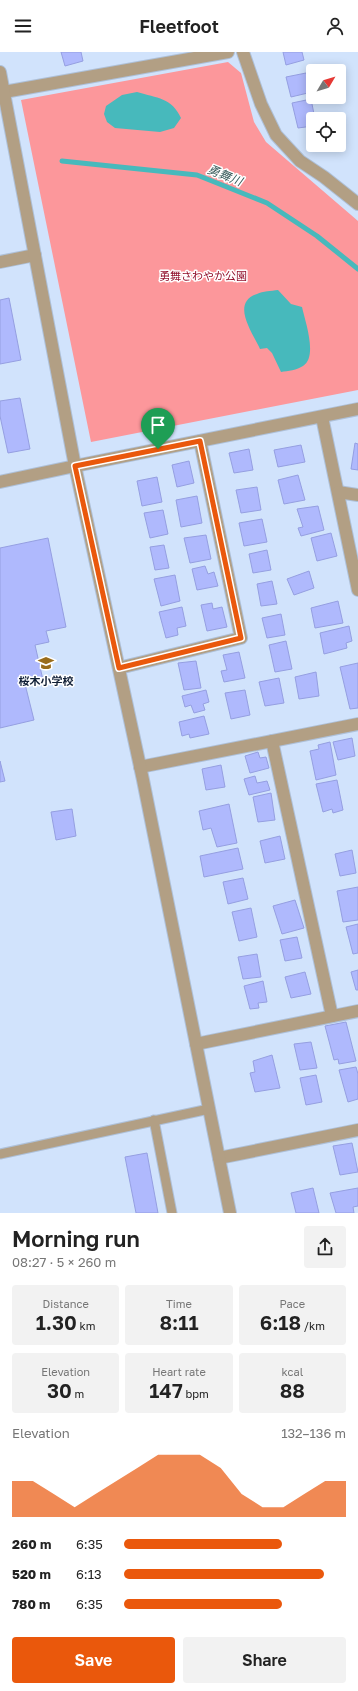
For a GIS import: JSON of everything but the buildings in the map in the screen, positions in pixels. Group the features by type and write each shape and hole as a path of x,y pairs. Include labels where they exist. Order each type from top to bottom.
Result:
{"street":[{"path":"4,92 228,52"},
{"path":"243,52 261,104 276,135 300,161 324,177 358,204"},
{"path":"0,72 75,466 140,767 230,1213"},
{"path":"0,262 35,255"},
{"path":"0,482 358,409"},
{"path":"322,416 358,590"},
{"path":"119,668 241,638 200,441"},
{"path":"338,492 358,495"},
{"path":"140,767 358,724"},
{"path":"272,741 332,1016"},
{"path":"196,1044 358,1011"},
{"path":"219,1158 358,1130"}],"lane":[{"path":"0,1154 209,1109"},
{"path":"154,1120 172,1213"}],"green space":[{"name":"勇舞さわやか公園","path":"228,62 241,73 254,122 266,142 358,221 358,390 91,442 21,100"}],"shaded area":[{"path":"137,92 163,100 173,106 181,118 174,128 160,132 115,128 107,122 104,114 106,106 122,95"},
{"path":"278,290 291,304 302,307 308,329 310,347 310,355 303,366 281,372 272,353 267,348 260,349 249,327 244,311 245,304 249,298 262,292"}],"waterway":[{"name":"勇舞川","path":"62,161 197,175 267,203 317,236 358,269"}],"place":[{"name":"桜木小学校","path":"46,663"}],"route":[{"path":"200,441 241,638 119,668 75,466 158,449 200,441"}]}
